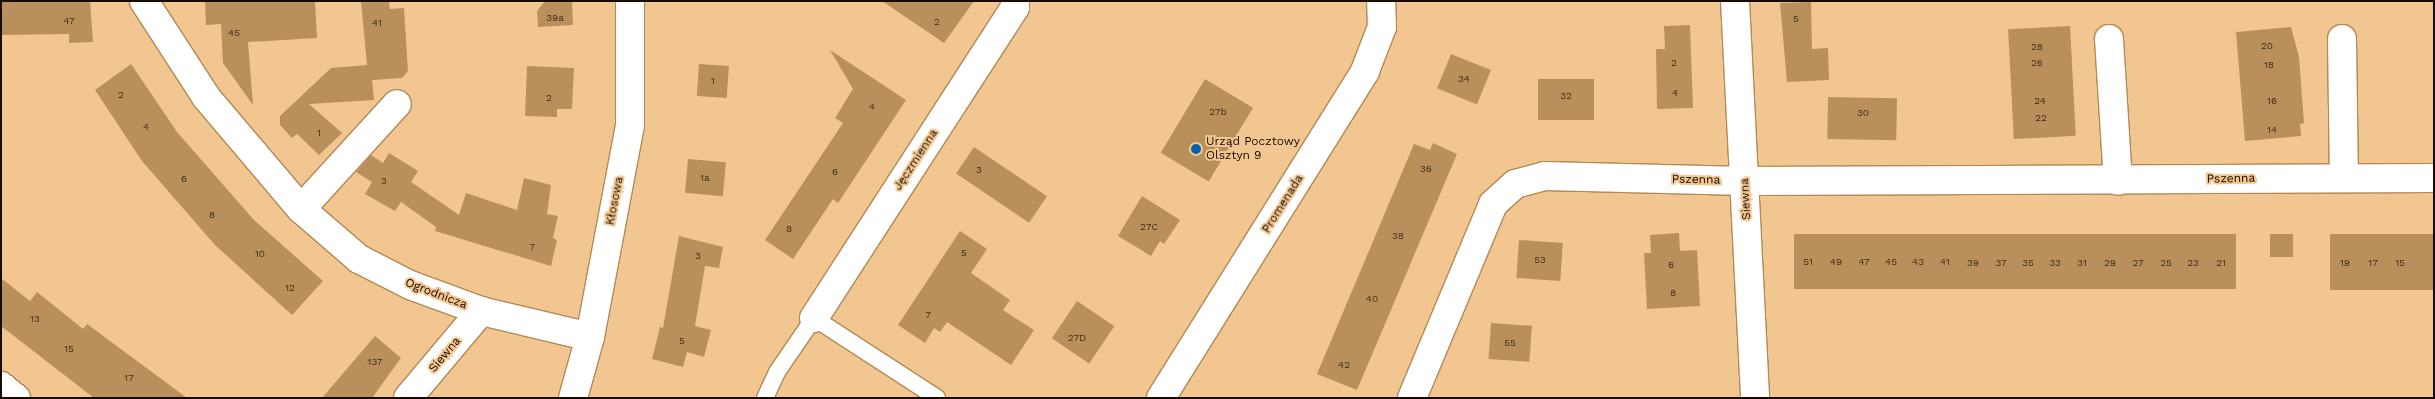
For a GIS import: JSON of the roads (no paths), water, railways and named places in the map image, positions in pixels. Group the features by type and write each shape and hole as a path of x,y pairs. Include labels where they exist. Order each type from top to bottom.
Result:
{"street":[{"name":"Ogrodnicza","path":"144,1 206,98 301,209 359,259 410,285 481,311 590,337"},
{"name":"Kłosowa","path":"573,398 590,337 630,125 630,1"},
{"name":"Jęczmienna","path":"814,318 1015,7 1015,1"},
{"name":"Promenada","path":"1161,398 1365,71 1382,27 1381,1"},
{"name":"Siewna","path":"1735,1 1755,398"},
{"path":"2109,39 2118,181"},
{"path":"2342,39 2344,178"},
{"path":"301,209 397,104"},
{"name":"Pszenna","path":"1412,398 1493,204 1515,184 1544,176 1745,181 2118,181 2434,178"},
{"name":"Siewna","path":"408,398 481,311"},
{"path":"1,386 16,398"}],"lane":[{"path":"765,398 777,372 814,318 937,398"}],"place":[{"name":"Urząd Pocztowy Olsztyn 9","path":"1196,149"}]}
